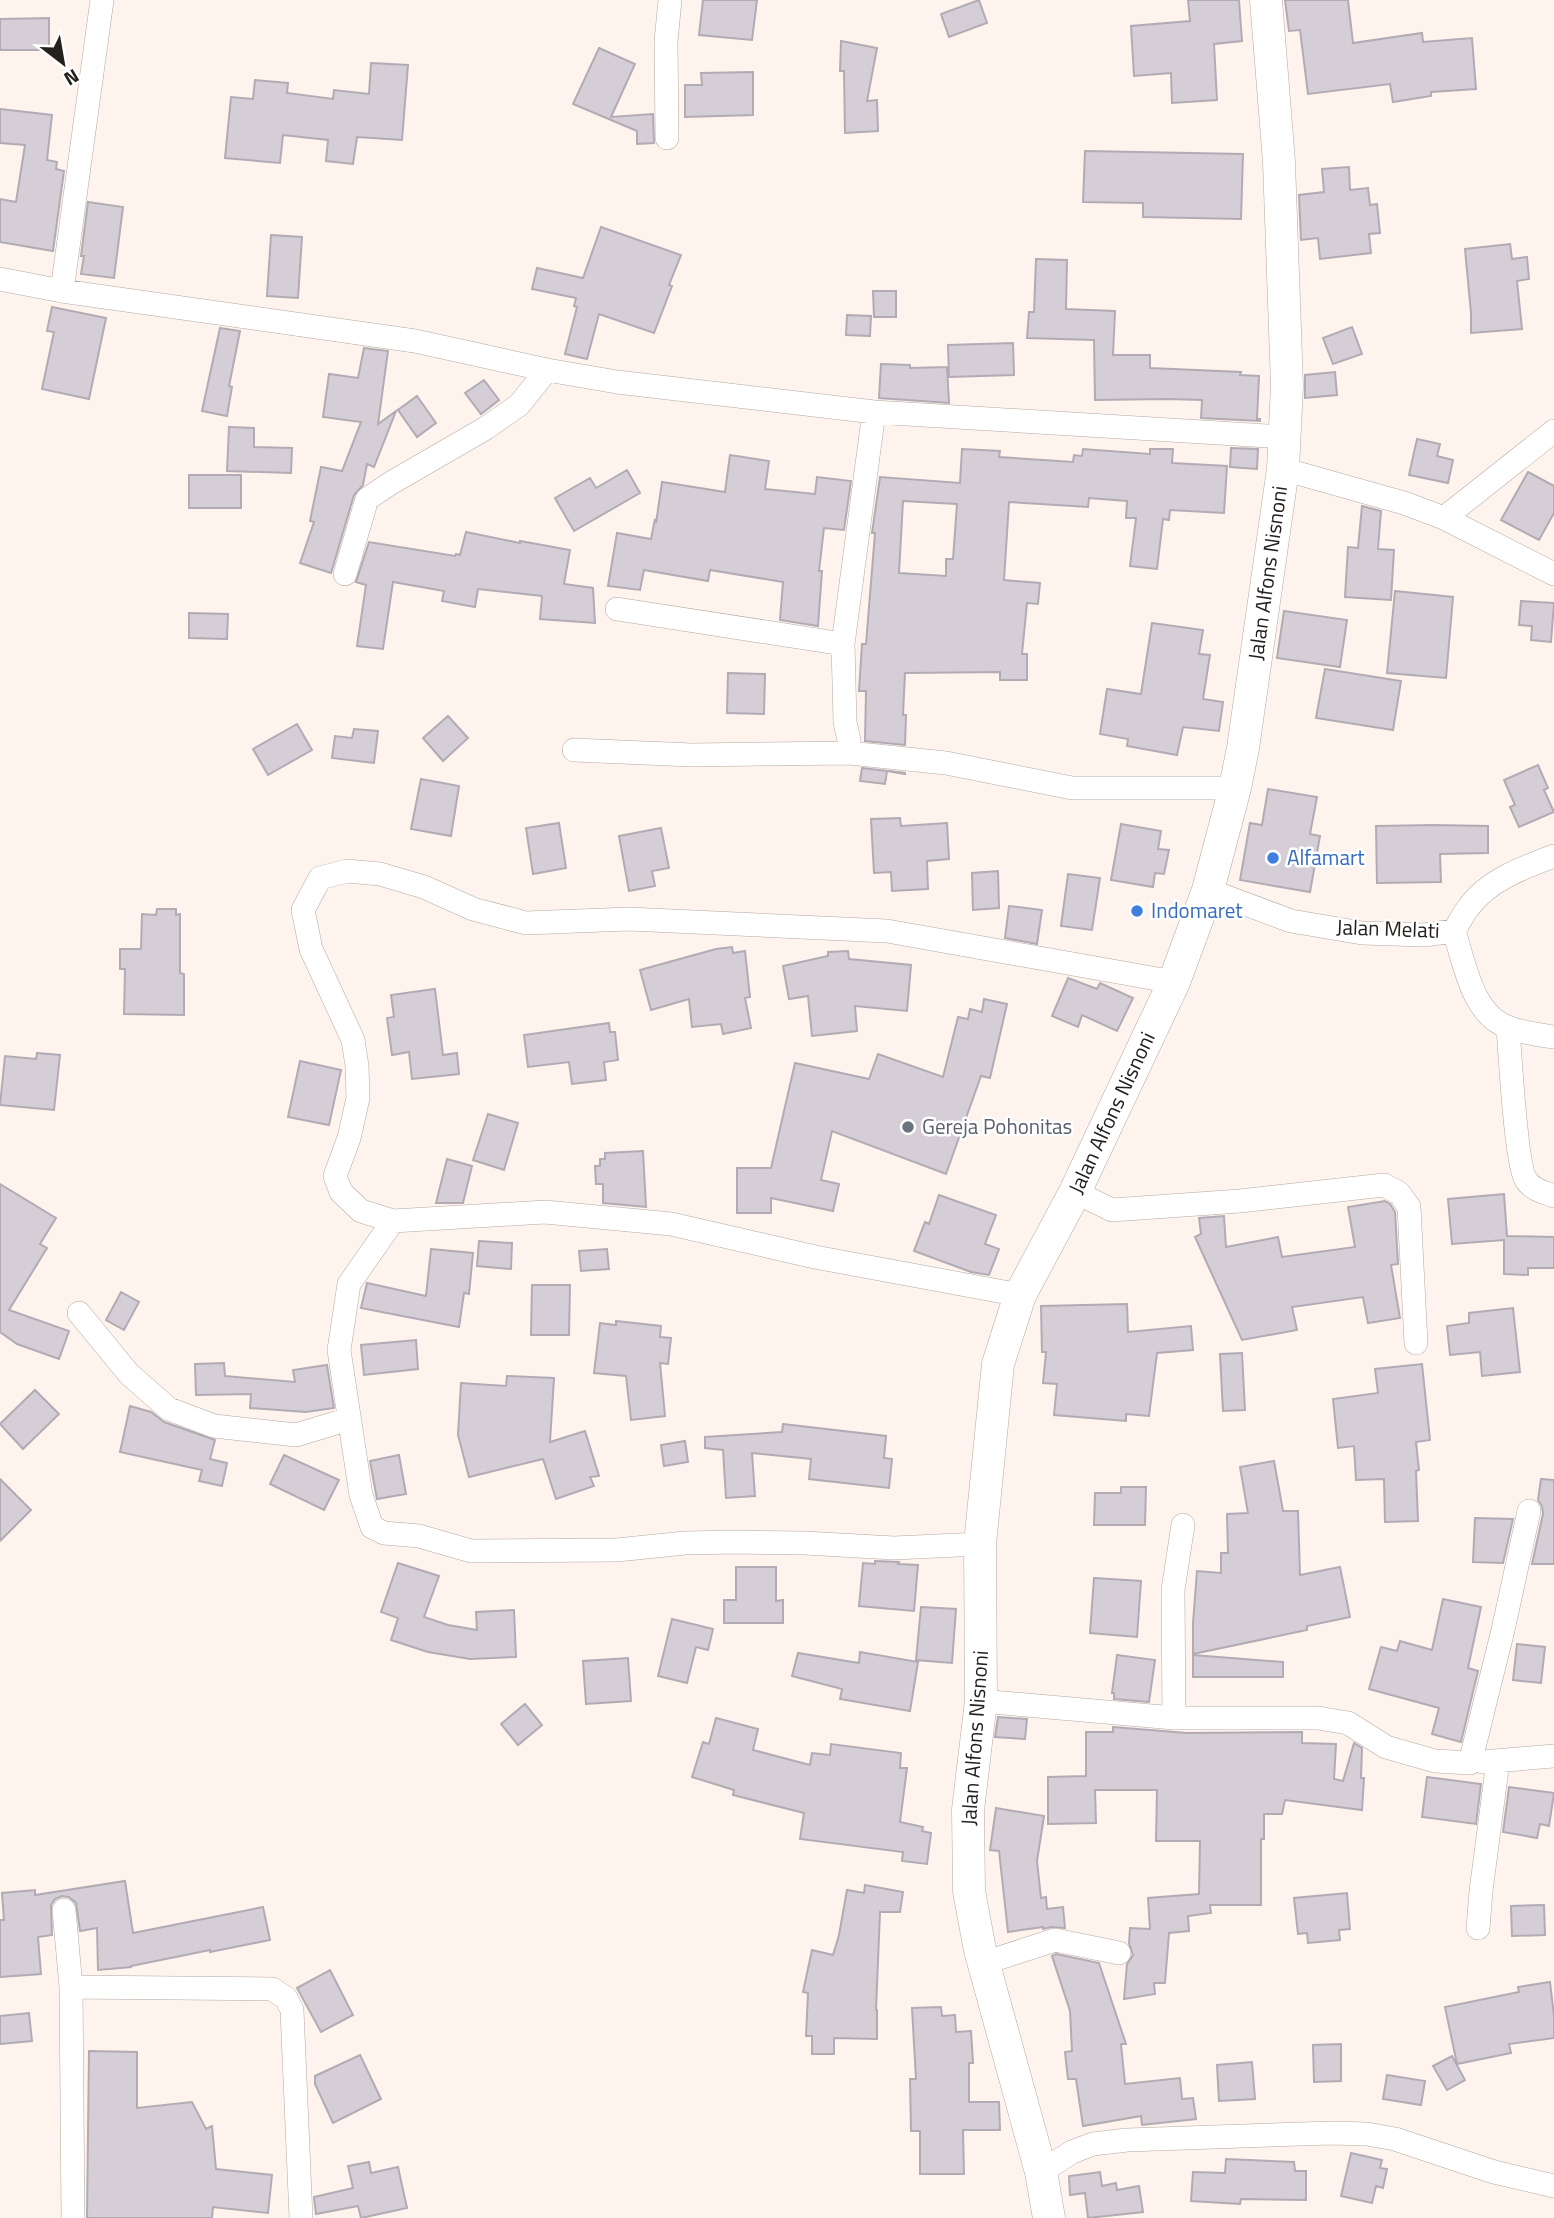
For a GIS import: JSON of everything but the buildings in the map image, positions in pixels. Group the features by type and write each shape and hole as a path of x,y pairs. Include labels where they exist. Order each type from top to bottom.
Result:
{"main road":[{"name":"Jalan Alfons Nisnoni","path":"1049,2218 1041,2172 984,1963 969,1891 968,1810 981,1701 980,1544 998,1364 1020,1295 1075,1192 1174,982 1208,890 1243,748 1286,437 1287,386 1279,162 1266,0"}],"street":[{"path":"62,290 102,0"},
{"path":"667,138 666,41 670,0"},
{"path":"0,279 415,341 547,370 617,382 874,412 1286,437"},
{"path":"345,574 367,499 391,482 486,428 519,405 547,370"},
{"path":"849,752 845,722 843,645 874,412"},
{"path":"1444,518 1554,431"},
{"path":"1283,469 1404,503 1444,518 1554,574"},
{"path":"617,609 843,645"},
{"path":"574,750 692,755 849,752 946,763 1072,788 1235,788"},
{"path":"1454,931 1470,905 1492,886 1521,869 1554,856"},
{"path":"1020,1295 815,1256 671,1224 545,1212 393,1222 361,1211 341,1192 335,1176 349,1138 358,1098 353,1040 311,949 303,910 320,878 347,871 380,874 424,887 473,909 526,923 629,919 887,931 1174,982"},
{"name":"Jalan Melati","path":"1208,890 1291,921 1362,933 1424,935 1454,931 1475,995 1486,1013 1508,1028 1554,1037"},
{"path":"1508,1028 1524,1178 1535,1189 1554,1196"},
{"path":"1075,1192 1112,1210 1240,1201 1384,1185 1399,1193 1409,1207 1416,1343"},
{"path":"393,1222 349,1284 339,1350 361,1495 372,1527 384,1533 419,1536 471,1551 617,1550 722,1542 894,1548 980,1544"},
{"path":"79,1313 129,1374 169,1409 214,1426 296,1435 349,1419"},
{"path":"1470,1763 1529,1511"},
{"path":"1174,1718 1173,1590 1183,1525"},
{"path":"981,1701 1174,1718 1318,1718 1348,1723 1386,1747 1435,1761 1470,1763 1554,1756"},
{"path":"1478,1928 1482,1877 1499,1761"},
{"path":"64,1910 71,1987 73,2218"},
{"path":"984,1963 1055,1940 1119,1953"},
{"path":"71,1987 272,1989 286,1998 292,2010 301,2218"},
{"path":"1041,2172 1072,2152 1093,2144 1127,2140 1331,2133 1367,2134 1395,2139 1494,2172 1554,2186"}],"place":[{"name":"Alfamart","path":"1273,858"},
{"name":"Indomaret","path":"1137,911"},
{"name":"Gereja Pohonitas","path":"908,1127"}]}
